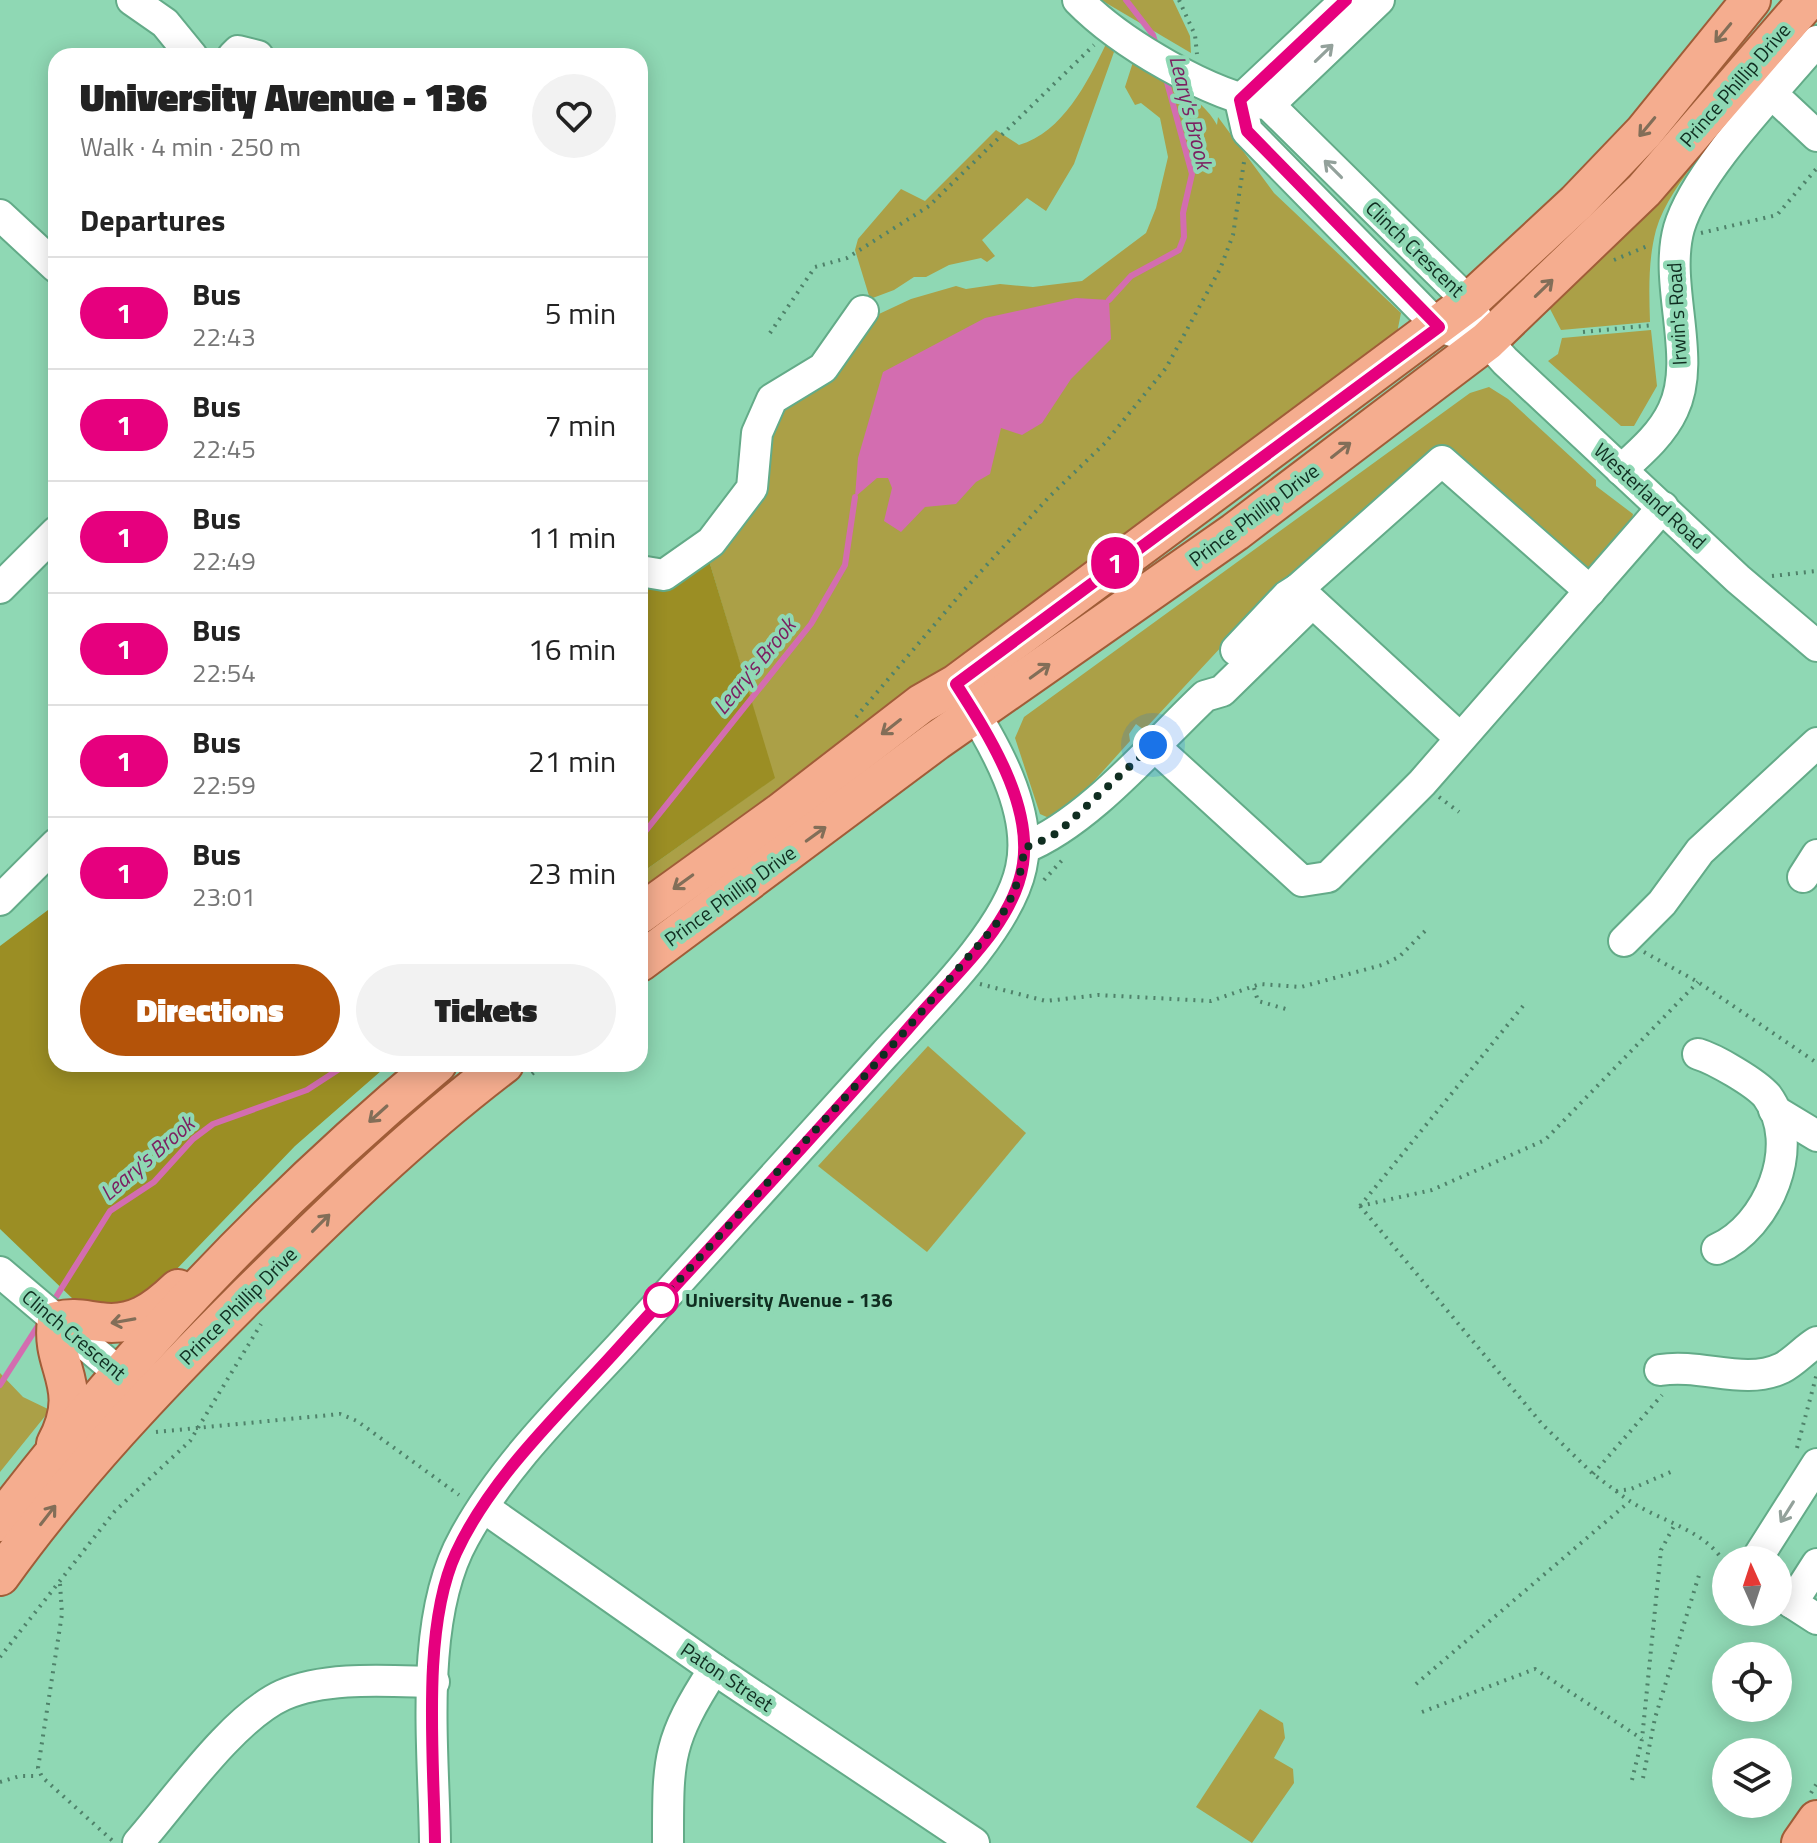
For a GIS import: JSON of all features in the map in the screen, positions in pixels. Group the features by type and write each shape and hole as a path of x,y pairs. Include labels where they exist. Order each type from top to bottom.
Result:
{"main road":[{"name":"Prince Phillip Drive","path":"648,956 966,699 1469,302 1576,203 1644,132 1751,0"},
{"name":"Prince Phillip Drive","path":"648,908 780,813 921,704 966,699 1235,532 1487,341 1644,190 1808,0"},
{"name":"Prince Phillip Drive","path":"0,1576 214,1270 327,1161 428,1072"},
{"name":"Prince Phillip Drive","path":"0,1522 48,1461 344,1199 514,1072"},
{"path":"48,1461 60,1437 70,1392 64,1363 53,1345 57,1321 76,1316 106,1323 128,1322 158,1309 186,1282 214,1270"},
{"path":"1801,1843 1817,1820"}],"street":[{"name":"Clinch Crescent","path":"1078,0 1118,35 1193,67 1254,103 1469,302 1487,341"},
{"path":"1254,103 1346,0"},
{"path":"1254,103 1379,0"},
{"path":"148,4 185,48"},
{"name":"Irwin's Road","path":"1621,470 1665,424 1675,407 1681,385 1673,253 1680,224 1703,182 1817,41"},
{"path":"1772,94 1817,136"},
{"name":"Clinch Crescent","path":"1254,103 1247,131 1255,140 1439,327 1487,341"},
{"path":"0,215 48,260"},
{"path":"648,572 664,575 711,542 752,488 757,433 772,399 823,368 863,311"},
{"name":"Westerland Road","path":"1487,341 1738,579 1817,646"},
{"path":"1305,596 1442,461 1590,591"},
{"path":"1153,745 1302,881 1314,882 1339,868 1460,738 1663,507"},
{"path":"0,588 48,540"},
{"path":"1024,848 1051,837 1080,814 1205,696 1206,682 1287,596 1305,596 1460,738"},
{"path":"435,1843 434,1682 446,1581 464,1538 471,1501 553,1421 899,1038 985,939 1008,907 1022,865 1024,848 1010,785 966,699"},
{"path":"1624,941 1662,903 1700,851 1817,743"},
{"path":"0,900 48,852"},
{"path":"1698,1054 1713,1059 1765,1094 1774,1110 1781,1136 1776,1182 1735,1242 1717,1249"},
{"path":"1774,1110 1817,1136"},
{"name":"Clinch Crescent","path":"8,1279 135,1386"},
{"path":"1674,1368 1738,1376 1756,1374 1784,1368 1817,1342"},
{"path":"1763,1546 1807,1456"},
{"name":"Paton Street","path":"471,1501 974,1843"},
{"path":"1792,1591 1817,1564"},
{"path":"1792,1603 1817,1619"},
{"path":"668,1843 672,1746 680,1724 714,1669"},
{"path":"138,1843 225,1741 282,1696 339,1684 434,1682"}],"path":[{"path":"1179,0 1195,35 1193,67"},
{"path":"770,333 815,267 847,258 929,206 1118,35"},
{"path":"855,717 944,611 1049,497 1105,443 1166,368 1204,303 1233,235 1245,151"},
{"path":"1694,235 1777,215 1817,168"},
{"path":"1605,263 1658,242"},
{"path":"1583,332 1654,325"},
{"path":"1738,579 1817,571"},
{"path":"974,983 1046,1001 1098,995 1211,1001 1260,984 1311,985 1382,965 1399,957 1429,927"},
{"path":"1624,941 1698,982 1817,1063"},
{"path":"1360,1206 1432,1190 1545,1140 1698,982"},
{"path":"1254,988 1258,1001 1286,1009"},
{"path":"1360,1206 1523,1006"},
{"path":"1360,1206 1413,1265 1467,1337 1520,1394 1542,1424 1593,1474 1629,1502 1674,1526 1698,1533 1712,1548"},
{"path":"0,1657 115,1511 199,1429 271,1314"},
{"path":"1593,1474 1674,1368"},
{"path":"1807,1456 1817,1373"},
{"path":"151,1435 340,1414 357,1421 471,1501"},
{"path":"1616,1491 1631,1489 1673,1471"},
{"path":"1416,1684 1629,1502"},
{"path":"1632,1780 1642,1739 1661,1550 1674,1526"},
{"path":"1643,1778 1655,1718 1700,1572"},
{"path":"60,1582 62,1614 37,1761 42,1777 115,1843"},
{"path":"1422,1712 1535,1669 1642,1739"},
{"path":"0,1782 28,1775 42,1777"}],"shaded area":[{"path":"1101,0 1173,0 1190,36 1191,53"},
{"path":"1106,44 1114,52 1074,164 1046,211 1027,198 982,240 995,256 987,262 981,258 949,265 926,277 914,277 894,290 870,299 855,250 858,239 901,189 925,201 996,130 1019,145 1035,139 1061,118 1072,104"},
{"path":"1133,62 1191,96 1217,125 1218,117 1274,193 1401,313 1397,333 648,891 648,868 774,778 707,554 739,533 780,409 864,321 911,299 956,286 966,289 1000,284 1033,287 1082,281 1146,233 1156,208 1168,157 1160,118 1141,103 1135,105 1125,87"},
{"path":"1761,87 1702,154 1663,211 1652,253 1650,322 1561,330 1549,307"},
{"path":"1076,298 1109,300 1111,339 1071,379 1042,423 1022,435 1001,428 990,474 976,482 956,504 925,507 901,532 884,521 892,488 888,478 877,478 855,497 858,458 883,372 985,318"},
{"path":"1651,330 1657,386 1634,426 1621,426 1548,361 1558,354 1562,338"},
{"path":"1489,387 1508,399 1596,480 1596,486 1633,514 1631,524 1590,569 1573,564 1443,445 1250,616 1144,730 1136,724 1129,734 1130,741 1076,801 1049,818 1040,814 1015,738 1024,717 1470,393"},
{"path":"707,554 775,778 648,868 648,579"},
{"path":"48,910 48,1072 380,1072 295,1146 146,1301 92,1307 74,1300 0,1229 0,946"},
{"path":"928,1046 1026,1133 927,1252 818,1166"},
{"path":"0,1373 23,1397 50,1410 0,1472"},
{"path":"1260,1709 1283,1723 1285,1738 1274,1758 1293,1769 1294,1783 1252,1843 1196,1807"}],"waterway":[{"name":"Leary's Brook","path":"1126,0 1153,35 1156,45"},
{"name":"Leary's Brook","path":"1109,300 1131,276 1179,250 1184,237 1183,213 1192,174 1165,75"},
{"name":"Leary's Brook","path":"648,828 811,624 845,565 855,497"},
{"name":"Leary's Brook","path":"51,1305 110,1211 154,1182 193,1139 213,1124 307,1090 335,1072"},
{"name":"Leary's Brook","path":"0,1385 41,1321"}],"bus line":[{"name":"1","path":"435,1843 434,1682 437,1641 446,1581 464,1538 483,1507 535,1441 899,1038 1008,907 1022,865 1024,848 1020,819 1010,785 995,753 956,684 1110,567 1439,327 1247,131 1240,100 1346,0"}],"place":[{"name":"University Avenue - 136","path":"661,1300"}],"route":[{"path":"661,1300 899,1038 994,927 1008,907 1017,884 1024,848 1051,837 1065,826 1153,745"}]}
